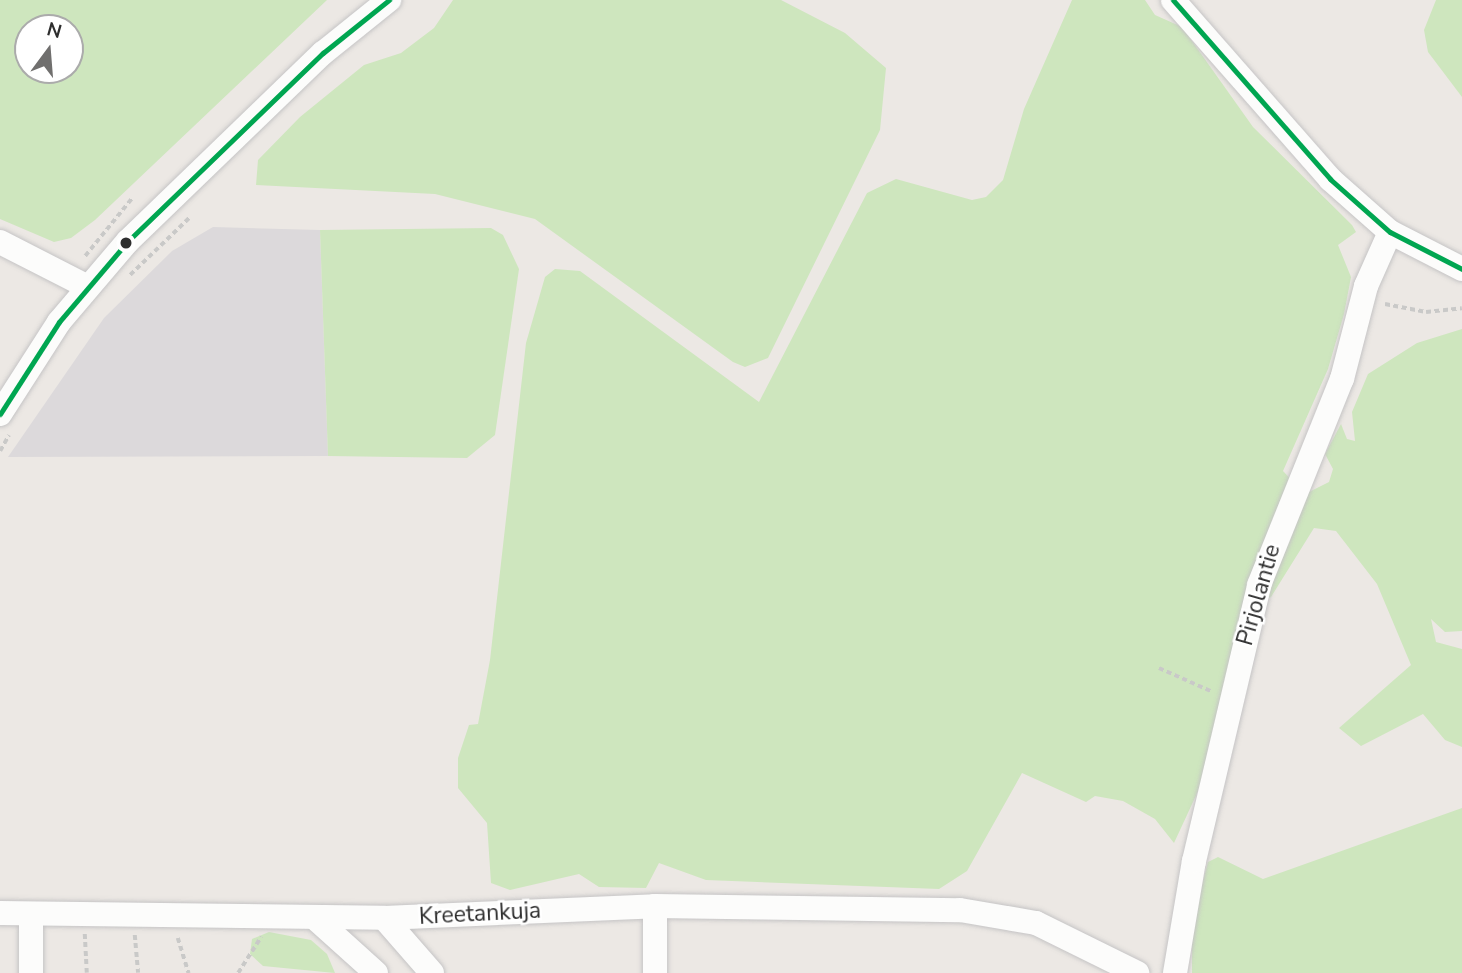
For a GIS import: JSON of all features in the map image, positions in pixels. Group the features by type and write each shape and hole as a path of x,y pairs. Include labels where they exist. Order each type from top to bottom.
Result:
{"street":[{"path":"0,414 86,286 323,53 389,0"},
{"path":"1173,0 1304,153 1390,232 1462,269"},
{"name":"Pirjolantie","path":"1175,973 1231,699 1265,564 1342,379 1366,286 1390,232"},
{"path":"0,242 86,286"},
{"path":"655,906 655,973"},
{"name":"Kreetankuja","path":"0,913 384,918 655,906 960,910 1037,923 1137,973"},
{"path":"31,914 31,973"},
{"path":"315,918 376,973"},
{"path":"384,918 432,973"}],"path":[{"path":"126,279 189,218"},
{"path":"1366,286 1395,307 1462,308"},
{"path":"1159,668 1231,699"},
{"path":"84,915 87,973"},
{"path":"134,915 138,973"},
{"path":"171,916 189,973"},
{"path":"238,973 258,947"}],"shaded area":[{"path":"213,227 320,230 328,456 8,457 104,318 172,251"}],"green space":[{"path":"0,0 327,0 95,220 71,238 54,242 0,219"},
{"path":"453,0 781,0 845,33 886,68 880,130 768,358 745,367 733,362 535,219 435,194 256,185 258,160 300,117 364,65 401,53 434,28"},
{"path":"1072,0 1145,0 1155,15 1182,27 1253,127 1356,232 1338,245 1351,277 1344,314 1328,369 1283,471 1305,494 1329,482 1333,469 1325,454 1341,424 1347,439 1355,441 1352,412 1368,374 1417,343 1462,329 1462,631 1445,632 1431,619 1436,642 1462,649 1462,747 1445,740 1423,714 1361,746 1339,728 1411,665 1377,584 1336,531 1314,528 1271,597 1242,611 1206,774 1174,843 1155,819 1123,801 1095,796 1086,802 1022,773 967,871 939,889 706,880 659,863 646,888 599,887 579,874 510,890 491,883 487,823 458,788 458,758 469,725 478,724 490,660 526,343 545,277 555,269 580,271 759,402 867,193 896,179 972,200 986,197 1003,180 1024,109"},
{"path":"1436,0 1462,0 1462,97 1428,52 1424,30"},
{"path":"491,228 503,235 519,269 495,435 467,458 328,456 320,230"},
{"path":"1462,808 1462,973 1192,973 1192,922 1208,862 1218,857 1263,879"},
{"path":"269,932 311,940 327,954 335,973 263,966 250,954 252,939"}],"transit line":[{"path":"0,414 59,322 128,241 323,53 389,0"},
{"path":"1173,0 1330,179 1390,232 1462,269"}]}
